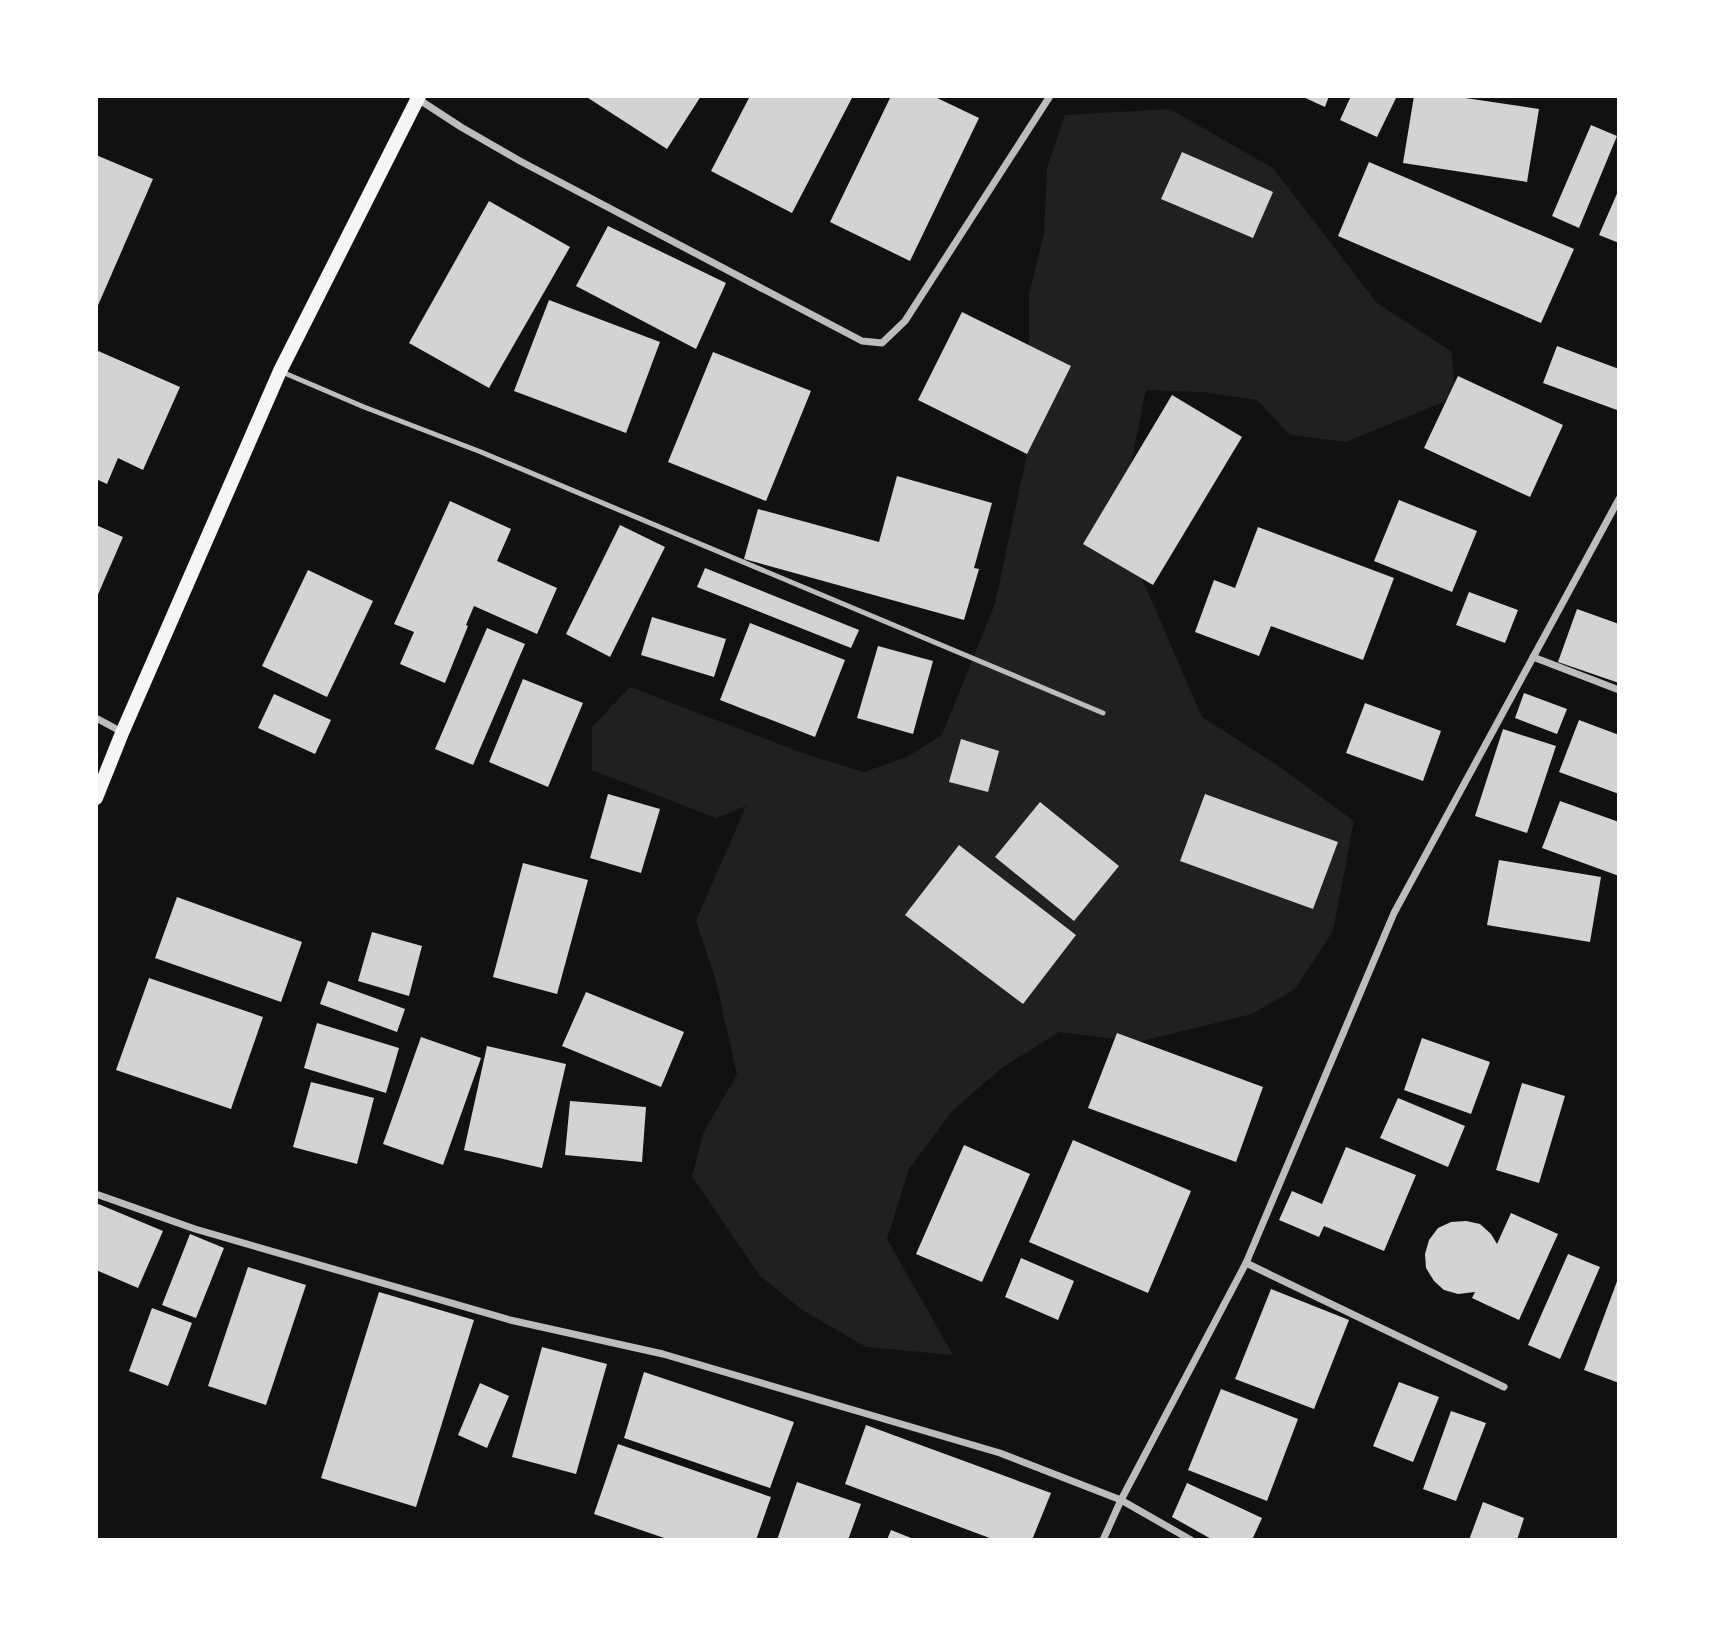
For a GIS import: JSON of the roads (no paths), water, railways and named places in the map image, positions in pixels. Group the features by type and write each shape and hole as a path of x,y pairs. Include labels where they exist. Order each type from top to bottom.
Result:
{"main road":[{"path":"96,798 280,371 418,98"}],"street":[{"path":"418,98 461,127 520,160 862,341 882,343 905,321 1050,96"},
{"path":"1103,1540 1121,1500 1246,1263 1394,913 1619,499"},
{"path":"1533,657 1619,690"},
{"path":"96,718 122,733"},
{"path":"96,1194 195,1229 497,1316 663,1354 1000,1453 1121,1500 1191,1540"},
{"path":"1246,1263 1504,1387"}],"lane":[{"path":"280,371 314,387 494,457 1103,713"}]}
